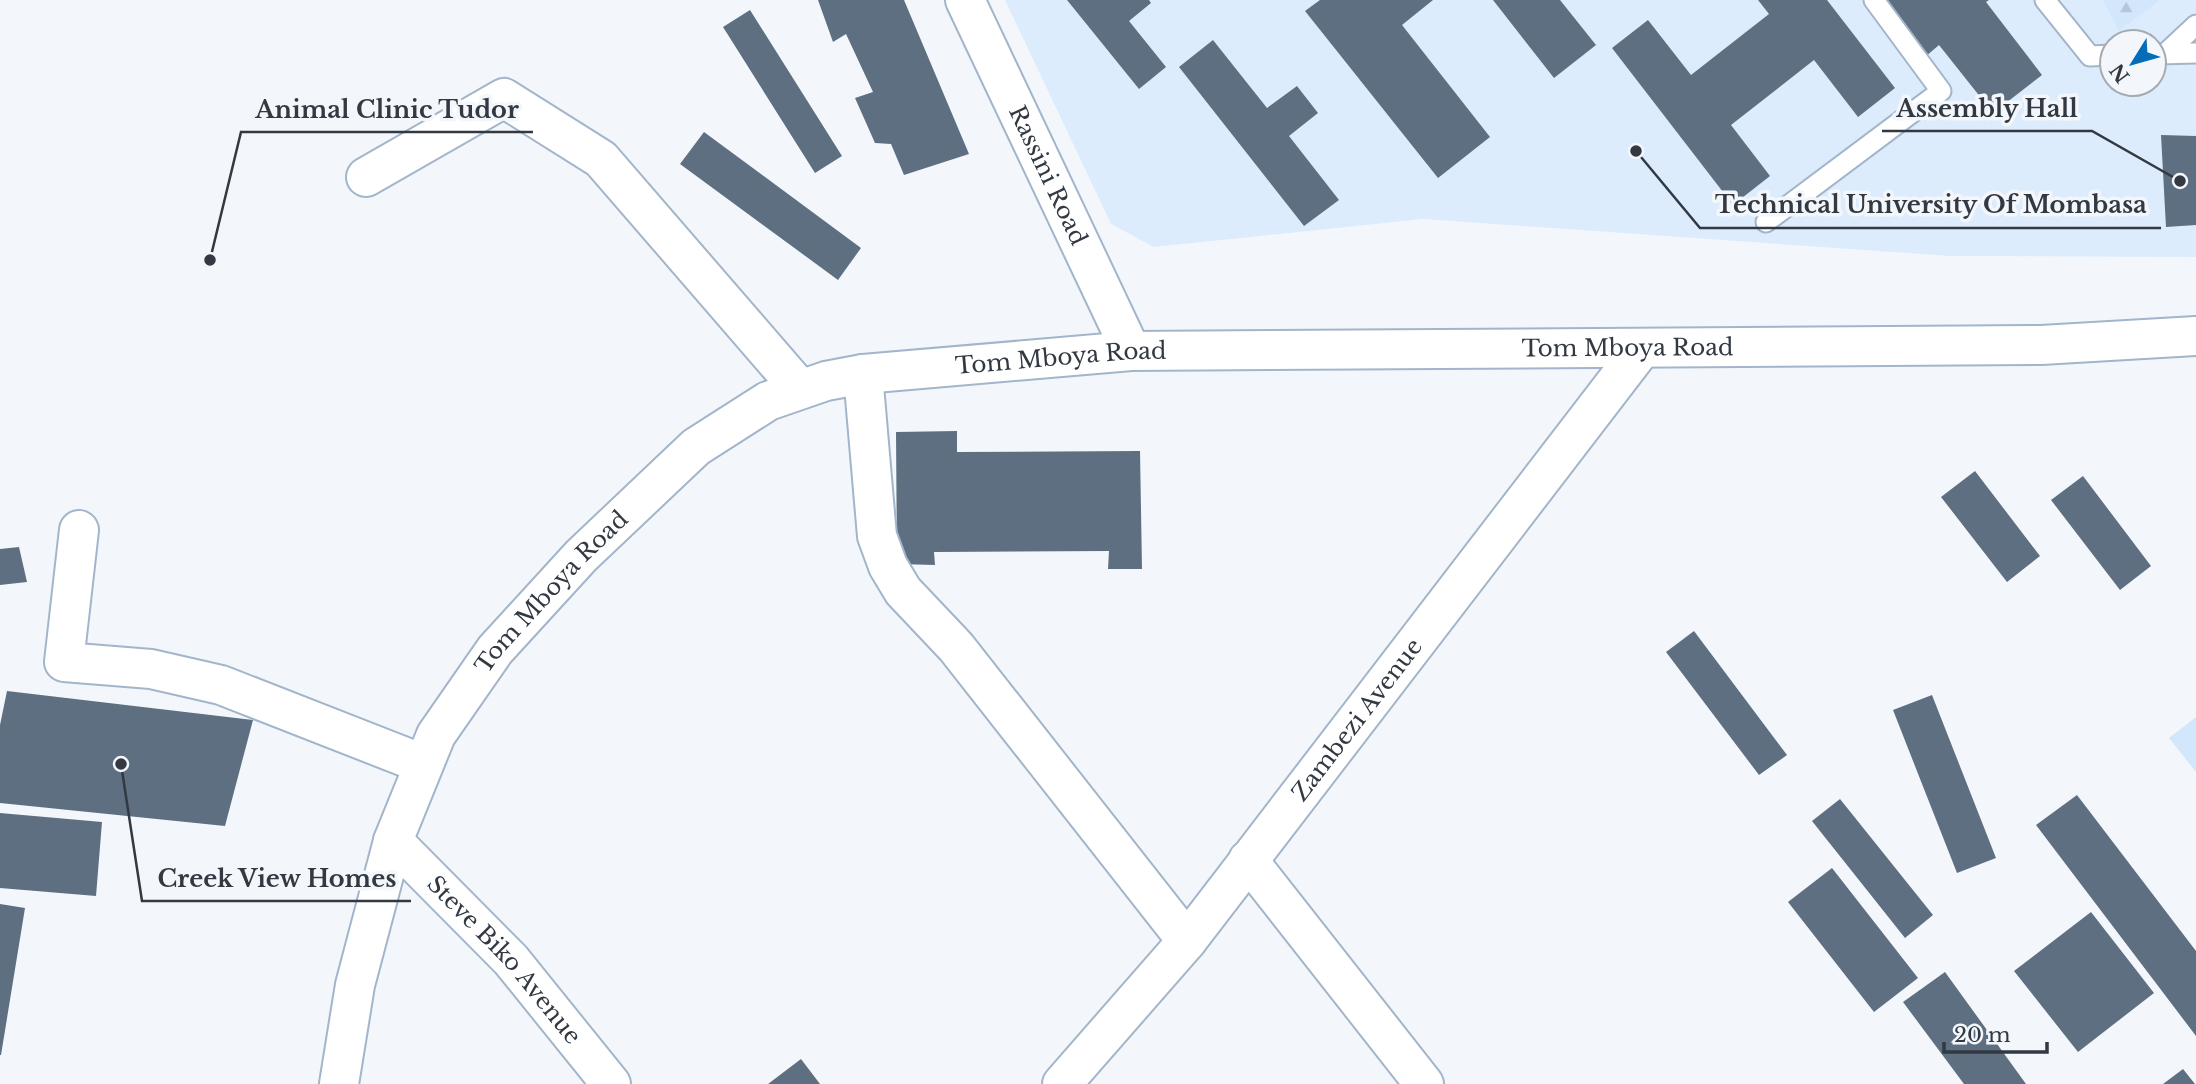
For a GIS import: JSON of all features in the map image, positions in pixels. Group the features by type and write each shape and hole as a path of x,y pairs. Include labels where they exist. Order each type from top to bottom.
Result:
{"street":[{"name":"Rassini Road","path":"965,0 1130,351"},
{"path":"366,177 504,98 601,159 800,389"},
{"name":"Tom Mboya Road","path":"339,1084 355,985 393,841 436,735 495,650 581,556 696,447 768,401 800,389 863,374 1130,351 2042,345 2196,336"},
{"name":"Zambezi Avenue","path":"1062,1084 1187,941 1642,348"},
{"path":"863,374 877,536 888,566 903,591 956,648 1187,941"},
{"path":"79,530 64,662 151,669 221,685 423,764"},
{"name":"Steve Biko Avenue","path":"393,841 511,960 611,1084"},
{"path":"1248,860 1424,1084"}],"lane":[{"path":"1766,222 1941,90 1874,0"},
{"path":"2045,0 2090,56 2098,56"},
{"path":"2168,48 2196,25"},
{"path":"2168,54 2196,53"}],"shaded area":[{"path":"1005,0 2196,0 2196,257 1950,256 1423,219 1154,247 1111,224"}],"green space":[{"path":"2103,0 2160,0 2123,28 2117,28"},
{"path":"2196,717 2196,772 2169,738"}],"building":[{"path":"818,0 904,0 969,154 904,175 891,144 875,143 855,98 873,92 846,34 833,42"},
{"path":"1067,0 1149,0 1151,3 1129,21 1166,67 1139,89"},
{"path":"1320,0 1433,0 1402,25 1490,137 1438,178 1305,11"},
{"path":"1493,0 1560,0 1596,45 1554,78"},
{"path":"1758,0 1827,0 1895,88 1858,117 1814,60 1731,125 1770,176 1733,205 1612,48 1648,20 1691,75 1769,14"},
{"path":"1887,0 1989,0 1986,2 2042,75 1993,113 1939,45 1925,57 1883,3"},
{"path":"750,10 842,156 815,173 723,27"},
{"path":"1213,40 1267,108 1297,86 1318,113 1289,136 1339,200 1304,226 1179,67"},
{"path":"704,132 861,248 838,280 680,164"},
{"path":"2161,135 2196,136 2196,225 2166,227"},
{"path":"957,431 957,452 1140,451 1142,569 1108,569 1109,551 934,552 935,565 897,564 896,432"},
{"path":"1975,471 2040,556 2007,582 1941,497"},
{"path":"2083,476 2151,566 2120,590 2051,500"},
{"path":"19,547 27,582 0,585 0,549"},
{"path":"1694,631 1787,755 1759,775 1666,652"},
{"path":"7,691 253,720 225,826 0,803 0,725"},
{"path":"1932,695 1996,858 1957,873 1893,710"},
{"path":"2077,795 2196,951 2196,1036 2036,825"},
{"path":"1840,799 1933,915 1905,938 1812,821"},
{"path":"0,813 102,822 96,896 0,888"},
{"path":"1832,868 1918,978 1874,1012 1788,902"},
{"path":"0,904 25,908 1,1055 0,1055"},
{"path":"2091,912 2154,993 2078,1052 2014,971"},
{"path":"1945,972 2026,1084 1964,1084 1903,1002"},
{"path":"801,1059 820,1084 768,1084"},
{"path":"2183,1069 2195,1084 2163,1084"}],"place":[{"name":"Technical University Of Mombasa","path":"1636,151"},
{"name":"Assembly Hall","path":"2180,181"},
{"name":"Animal Clinic Tudor","path":"210,260"},
{"name":"Creek View Homes","path":"121,764"}]}
